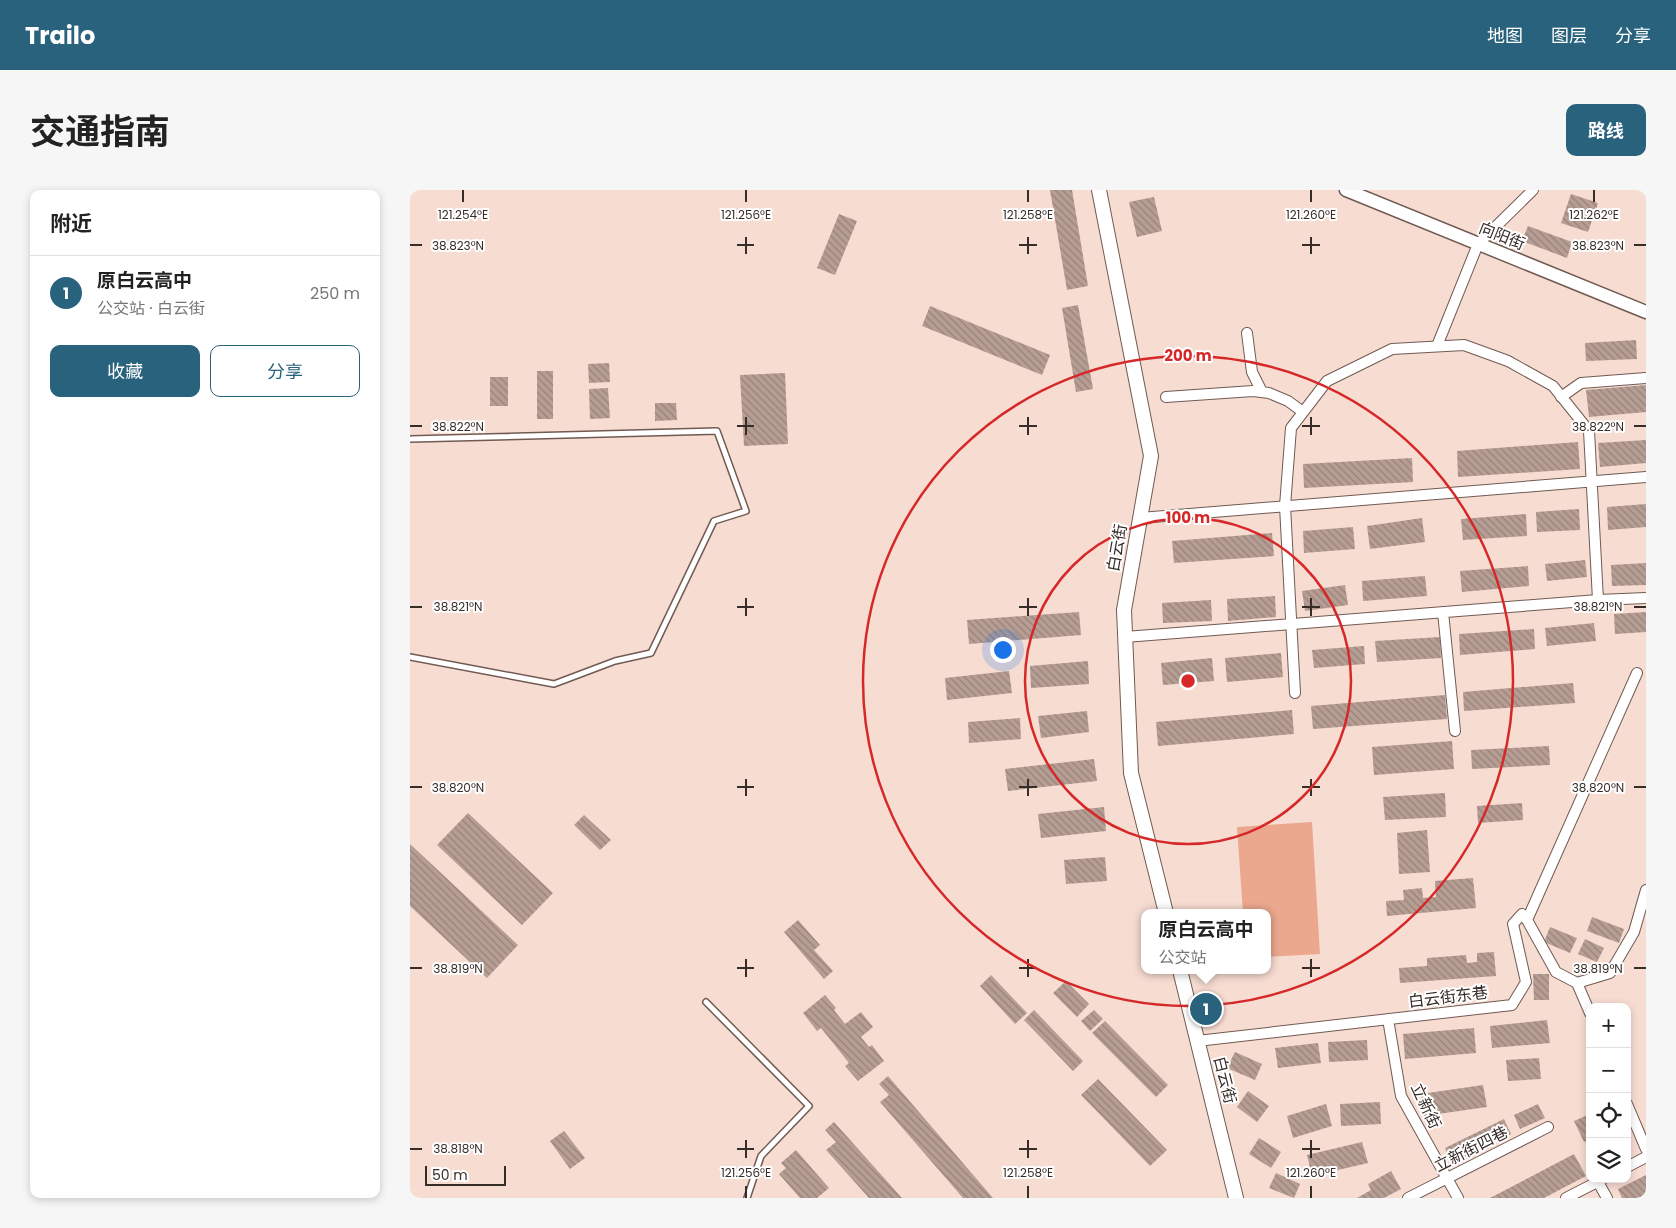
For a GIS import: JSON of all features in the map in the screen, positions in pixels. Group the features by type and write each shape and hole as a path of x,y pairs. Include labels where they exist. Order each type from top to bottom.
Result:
{"main road":[{"name":"白云街","path":"1099,190 1151,456 1124,610 1131,773 1165,909"},
{"name":"白云街","path":"1181,974 1236,1198"}],"street":[{"name":"向阳街","path":"1346,190 1646,312"},
{"path":"1437,346 1478,244 1533,190"},
{"path":"1247,333 1252,372 1262,392"},
{"path":"1296,693 1285,506 1291,428 1327,381 1392,349 1464,345 1508,362 1553,386 1589,431 1598,600"},
{"path":"1561,397 1581,383 1646,378"},
{"path":"1166,397 1253,391 1269,393 1288,401 1303,412"},
{"path":"1140,518 1646,477"},
{"path":"1125,637 1598,600 1646,598"},
{"path":"1443,612 1455,731"},
{"path":"1586,1004 1577,983 1556,972 1526,920 1637,673"},
{"path":"1577,983 1610,973 1634,932 1646,890"},
{"name":"白云街东巷","path":"1197,1041 1512,1005 1526,982 1513,924 1522,914 1526,920"},
{"name":"立新街","path":"1388,1019 1401,1096 1458,1198"},
{"path":"1631,1113 1646,1149"},
{"name":"立新街四巷","path":"1408,1198 1446,1177 1548,1127"},
{"path":"1631,1165 1646,1157"},
{"path":"1566,1198 1595,1183"},
{"path":"1602,1183 1607,1198"}],"lane":[{"path":"410,439 717,431 746,511 714,521 651,653 615,661 554,684 410,657"},
{"path":"706,1002 809,1106 761,1156 747,1198"}],"shaded area":[{"path":"1312,822 1320,954 1271,957 1271,909 1243,909 1237,827"}],"building":[{"path":"1050,190 1072,190 1088,286 1067,290"},
{"path":"1571,194 1598,203 1588,232 1561,223"},
{"path":"1154,197 1162,231 1137,237 1129,202"},
{"path":"839,214 857,221 835,275 817,268"},
{"path":"1528,226 1572,242 1567,258 1522,241"},
{"path":"1078,305 1093,389 1076,392 1062,308"},
{"path":"930,306 1050,355 1042,375 922,326"},
{"path":"1636,340 1637,359 1586,361 1585,343"},
{"path":"609,363 610,382 589,383 588,364"},
{"path":"537,371 553,371 553,419 537,419"},
{"path":"785,373 788,444 744,446 740,375"},
{"path":"490,377 508,377 508,406 490,406"},
{"path":"1646,385 1646,412 1589,417 1586,390"},
{"path":"608,388 610,418 590,419 589,389"},
{"path":"655,403 676,403 677,420 655,421"},
{"path":"1646,440 1646,463 1600,467 1598,443"},
{"path":"1578,442 1580,469 1458,477 1457,451"},
{"path":"1412,458 1413,482 1304,488 1303,464"},
{"path":"1646,504 1646,527 1608,530 1607,507"},
{"path":"1579,509 1580,530 1537,532 1536,512"},
{"path":"1526,514 1527,536 1463,540 1461,519"},
{"path":"1422,518 1425,542 1370,549 1367,526"},
{"path":"1353,527 1355,549 1304,553 1303,531"},
{"path":"1272,533 1274,556 1174,563 1172,541"},
{"path":"1585,560 1587,577 1547,581 1545,564"},
{"path":"1646,563 1646,585 1612,586 1611,565"},
{"path":"1528,566 1529,586 1462,592 1460,571"},
{"path":"1425,576 1427,596 1363,601 1362,581"},
{"path":"1345,585 1348,605 1305,611 1302,591"},
{"path":"1275,596 1276,617 1228,621 1227,599"},
{"path":"1211,600 1212,621 1163,623 1162,603"},
{"path":"1079,612 1081,635 969,644 967,620"},
{"path":"1646,612 1646,632 1615,634 1614,614"},
{"path":"1594,623 1596,641 1547,646 1545,628"},
{"path":"1534,629 1535,649 1460,655 1459,634"},
{"path":"1440,637 1441,658 1377,662 1375,641"},
{"path":"1364,646 1365,664 1314,668 1312,650"},
{"path":"1281,653 1283,677 1227,682 1225,658"},
{"path":"1212,658 1214,681 1163,685 1161,663"},
{"path":"1088,661 1089,684 1031,688 1030,666"},
{"path":"1009,671 1012,693 947,700 945,678"},
{"path":"1573,683 1575,703 1464,711 1463,692"},
{"path":"1445,695 1447,719 1313,729 1311,706"},
{"path":"1292,710 1294,734 1158,746 1156,722"},
{"path":"1087,711 1089,732 1041,738 1038,716"},
{"path":"1020,718 1021,739 969,743 968,722"},
{"path":"1452,741 1454,769 1374,775 1372,747"},
{"path":"1549,746 1550,765 1472,769 1471,750"},
{"path":"1094,759 1097,781 1008,791 1005,769"},
{"path":"1445,793 1446,817 1385,820 1383,797"},
{"path":"1522,803 1523,820 1478,823 1477,806"},
{"path":"1104,807 1106,831 1041,838 1038,814"},
{"path":"468,813 553,893 522,925 437,845"},
{"path":"584,815 611,840 600,850 574,825"},
{"path":"1427,830 1430,872 1399,874 1397,833"},
{"path":"410,844 518,945 487,978 410,906"},
{"path":"1105,857 1107,881 1066,884 1064,860"},
{"path":"1473,878 1476,908 1387,916 1386,901 1404,900 1403,890 1422,888 1423,898 1436,897 1435,881"},
{"path":"1592,917 1624,929 1619,943 1587,931"},
{"path":"798,920 820,945 814,950 833,971 824,979 784,932"},
{"path":"1550,927 1577,938 1570,953 1544,942"},
{"path":"1585,939 1604,948 1597,962 1578,954"},
{"path":"1494,952 1496,976 1400,983 1399,968 1427,966 1427,958 1466,955 1467,963 1477,962 1477,953"},
{"path":"1533,974 1549,974 1549,1000 1534,1000"},
{"path":"991,975 1027,1013 1015,1024 980,986"},
{"path":"1066,981 1089,1004 1077,1017 1053,993"},
{"path":"825,995 836,1008 834,1010 845,1024 861,1012 873,1027 861,1037 869,1047 872,1045 884,1061 858,1081 845,1066 849,1063 821,1028 817,1031 803,1013"},
{"path":"1034,1010 1083,1061 1073,1071 1024,1020"},
{"path":"1094,1010 1103,1019 1090,1031 1081,1021"},
{"path":"1547,1020 1550,1043 1492,1048 1490,1026"},
{"path":"1105,1021 1168,1085 1156,1097 1092,1033"},
{"path":"1474,1028 1476,1053 1405,1059 1403,1034"},
{"path":"1367,1040 1368,1060 1329,1062 1328,1042"},
{"path":"1318,1043 1321,1063 1278,1068 1275,1048"},
{"path":"1235,1052 1262,1064 1255,1080 1227,1068"},
{"path":"1539,1058 1541,1079 1508,1081 1506,1060"},
{"path":"888,1076 993,1198 963,1198 880,1102 889,1095 879,1084"},
{"path":"1098,1079 1167,1150 1150,1166 1081,1095"},
{"path":"1483,1085 1487,1107 1424,1116 1421,1094"},
{"path":"1248,1091 1269,1106 1257,1122 1237,1107"},
{"path":"1380,1102 1381,1124 1341,1126 1340,1104"},
{"path":"1326,1104 1332,1126 1293,1138 1287,1116"},
{"path":"1538,1104 1545,1118 1520,1129 1514,1115"},
{"path":"1586,1116 1586,1141 1584,1142 1574,1121"},
{"path":"1504,1119 1511,1134 1452,1163 1445,1148"},
{"path":"834,1122 902,1198 869,1198 826,1150 836,1142 825,1130"},
{"path":"564,1131 585,1158 570,1169 550,1141"},
{"path":"1259,1138 1281,1152 1271,1168 1249,1154"},
{"path":"1362,1142 1368,1163 1312,1176 1307,1155"},
{"path":"796,1150 829,1188 817,1198 800,1198 779,1174 786,1168 781,1163"},
{"path":"1574,1154 1586,1176 1544,1198 1490,1198"},
{"path":"1391,1171 1401,1189 1384,1198 1357,1198 1371,1190 1368,1184"},
{"path":"1276,1173 1300,1184 1294,1198 1269,1188"},
{"path":"1646,1175 1646,1198 1622,1198 1618,1189"}],"place":[{"name":"原白云高中","path":"1206,1009"}]}
